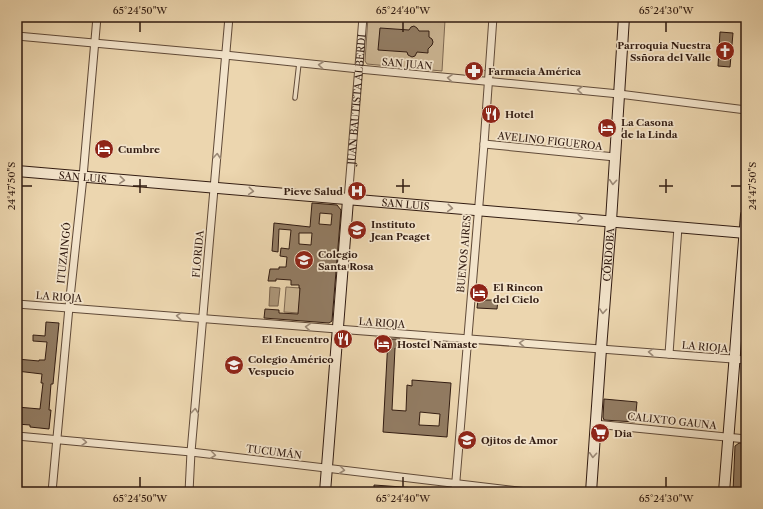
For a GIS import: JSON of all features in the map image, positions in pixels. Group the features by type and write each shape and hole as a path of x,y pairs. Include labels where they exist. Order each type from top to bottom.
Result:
{"street":[{"name":"ITUZAINGÓ","path":"52,492 97,17"},
{"name":"FLORIDA","path":"189,492 191,452 229,17"},
{"name":"JUAN BAUTISTA ALBERDI","path":"325,492 363,17"},
{"name":"BUENOS AIRES","path":"455,492 493,17"},
{"name":"CÓRDOBA","path":"591,492 624,17"},
{"name":"SAN JUAN","path":"17,36 619,94 746,110"},
{"name":"AVELINO FIGUEROA","path":"484,144 615,157"},
{"name":"SAN LUIS","path":"17,171 745,233"},
{"path":"724,492 746,214"},
{"path":"669,354 678,227"},
{"name":"LA RIOJA","path":"17,304 337,330 600,348 746,360"},
{"name":"CALIXTO GAUNA","path":"595,424 746,439"},
{"name":"TUCUMÁN","path":"17,436 191,452 527,492"}],"lane":[{"path":"295,98 298,63"}],"shaded area":[{"path":"368,17 406,17 445,20 442,71 367,64 365,61"},
{"path":"270,287 280,288 278,306 269,306"},
{"path":"286,287 300,288 299,313 284,312"}],"building":[{"path":"414,26 419,31 429,31 429,37 433,42 428,49 428,53 417,52 415,56 412,57 408,55 407,52 378,50 380,28 409,30"},
{"name":"Parroquia Nuestra Ssñora del Valle","path":"720,32 733,33 730,67 718,66"},
{"name":"Farmacia América","path":"467,69 484,71 480,74 466,73"},
{"name":"Colegio Santa Rosa","path":"312,203 337,205 341,210 332,321 329,323 264,318 265,309 279,310 279,313 298,314 299,285 291,285 291,280 276,279 276,281 268,281 270,269 286,267 287,257 280,256 281,248 289,249 291,230 279,229 278,252 272,251 274,223 310,227","holes":["320,213 332,214 331,225 319,224","299,233 312,233 311,245 299,244"]},
{"path":"478,300 498,300 497,309 477,308"},
{"path":"46,322 59,323 53,384 51,384 49,429 17,424 17,407 40,409 43,383 41,383 42,374 17,371 17,359 39,361 45,360 47,342 33,341 33,335 45,336"},
{"path":"388,339 400,339 400,348 395,348 392,410 406,411 407,385 412,386 412,380 451,383 447,437 383,432","holes":["420,412 440,414 439,426 419,425"]},
{"path":"604,399 637,402 635,422 604,420"},
{"path":"739,443 746,444 746,492 733,492 735,446"},
{"path":"374,485 416,488 416,492 374,492"}],"place":[{"name":"Parroquia Nuestra Ssñora del Valle","path":"725,51"},
{"name":"Farmacia América","path":"474,71"},
{"name":"Hotel","path":"491,114"},
{"name":"La Casona de la Linda","path":"607,128"},
{"name":"Cumbre","path":"104,149"},
{"name":"Pieve Salud","path":"357,191"},
{"name":"Instituto Jean Peaget","path":"357,230"},
{"name":"Colegio Santa Rosa","path":"304,260"},
{"name":"El Rincon del Cielo","path":"479,293"},
{"name":"El Encuentro","path":"343,339"},
{"name":"Hostel Namaste","path":"383,344"},
{"name":"Colegio Américo Vespucio","path":"234,365"},
{"name":"Dia","path":"600,433"},
{"name":"Ojitos de Amor","path":"467,440"}]}
